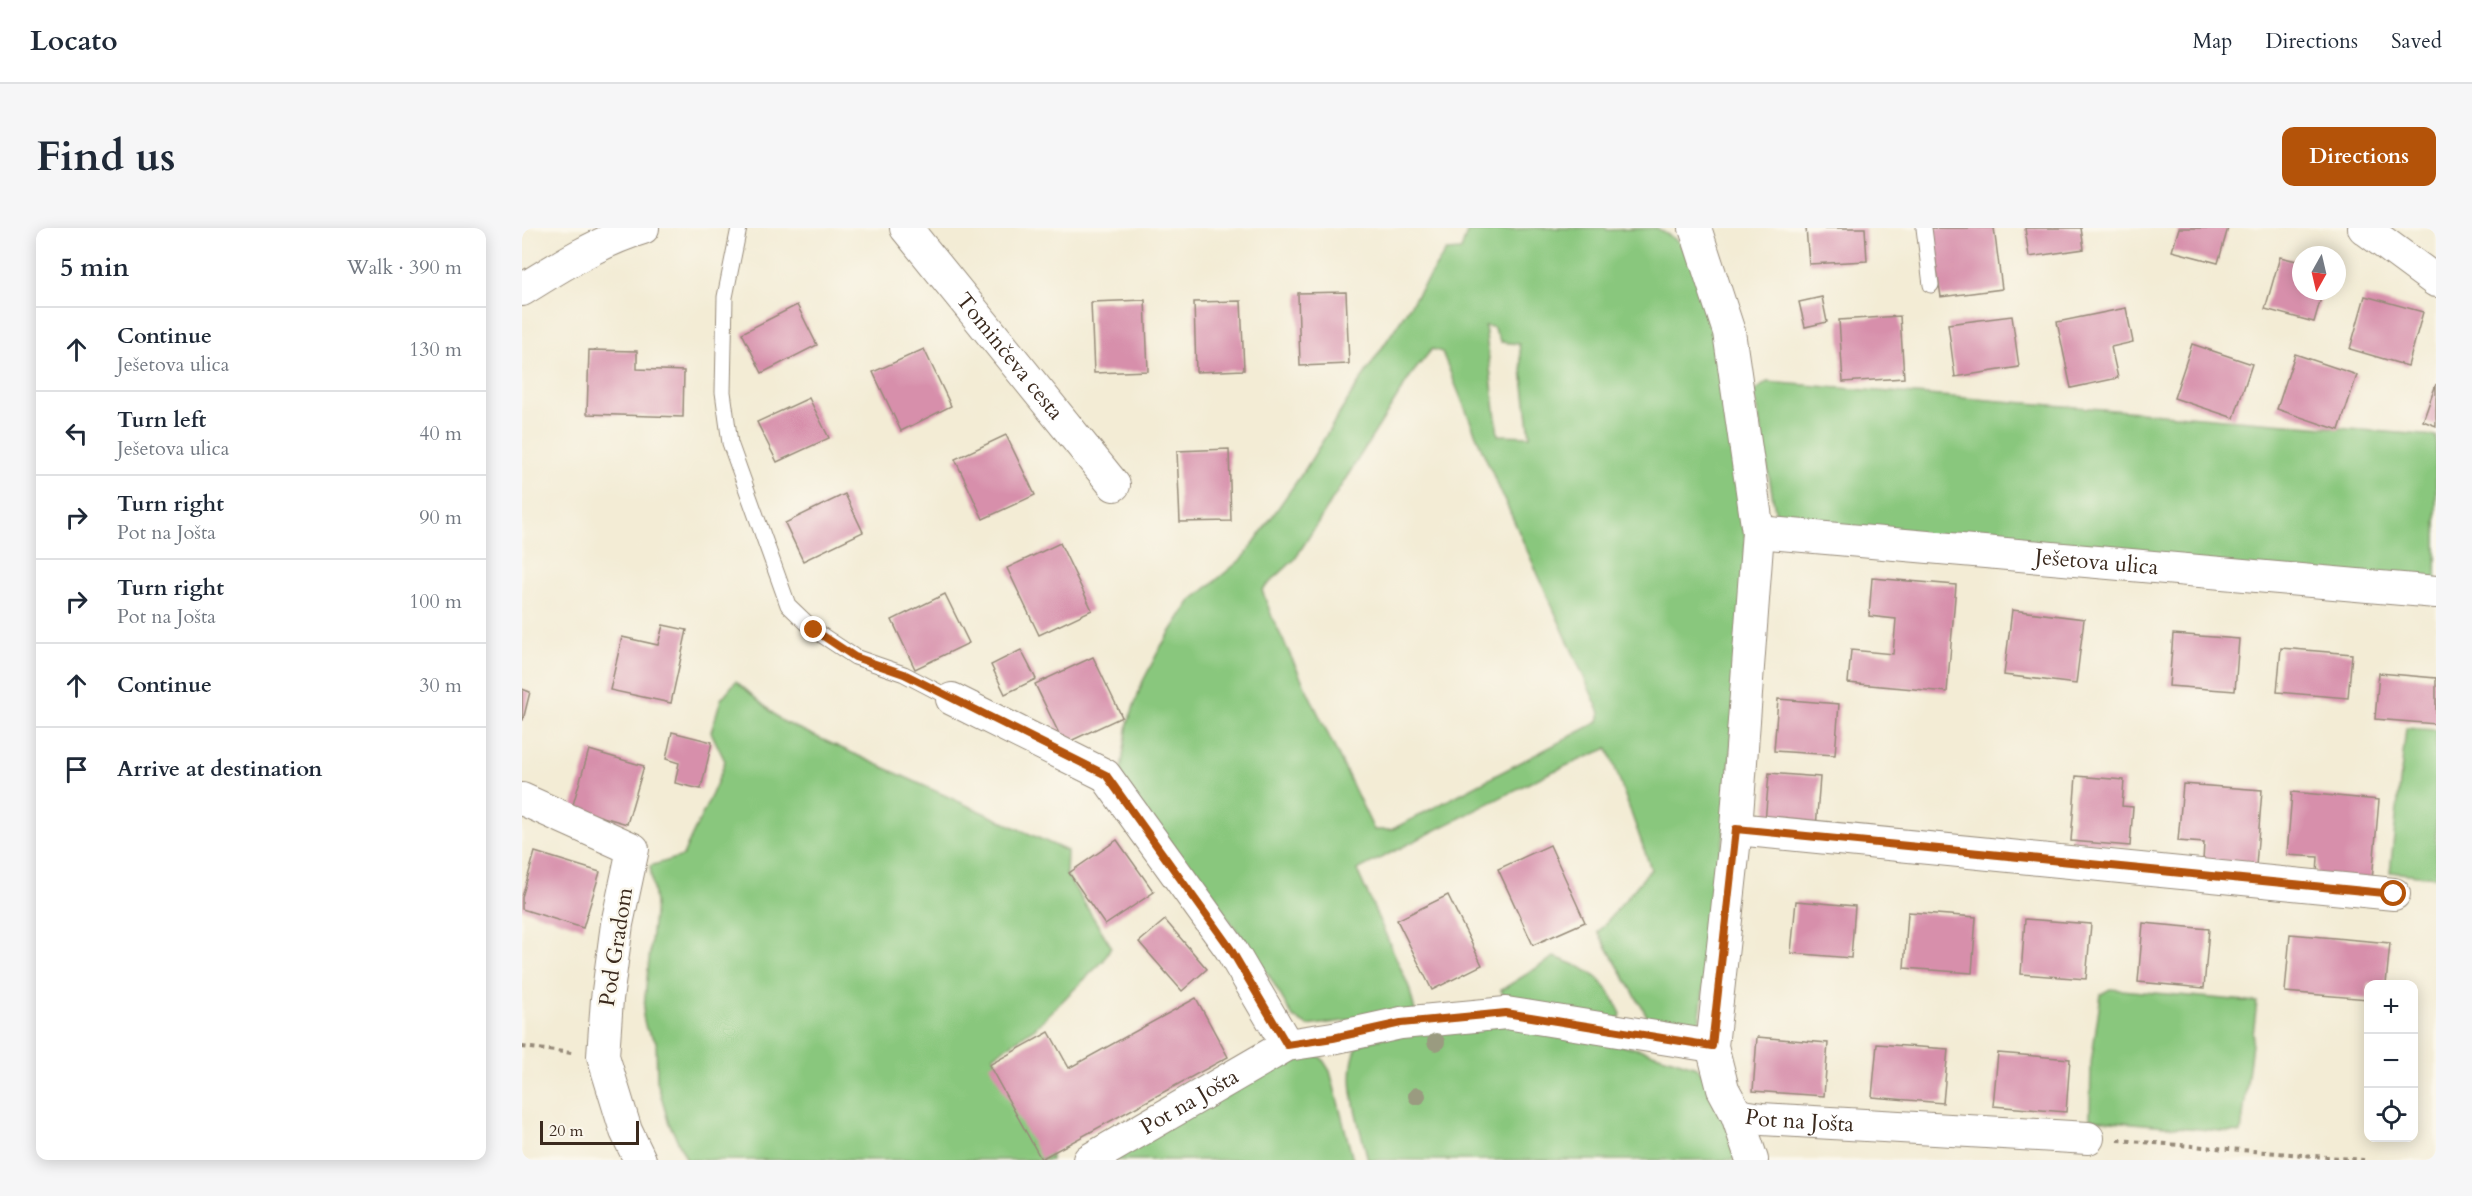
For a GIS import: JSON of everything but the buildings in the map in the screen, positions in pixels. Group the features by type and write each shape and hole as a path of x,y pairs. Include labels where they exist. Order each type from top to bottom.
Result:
{"street":[{"path":"522,290 561,264 627,233 643,228"},
{"name":"Tominčeva cesta","path":"906,228 1114,485"},
{"path":"1695,228 1729,332 1758,532 1736,829 1712,1046"},
{"path":"2373,231 2436,281"},
{"name":"Ješetova ulica","path":"1758,532 2436,592"},
{"path":"952,699 1106,775 1230,948 1287,1045"},
{"name":"Pod Gradom","path":"522,799 633,849 617,924 607,999 603,1056 626,1131 640,1160"},
{"path":"1736,829 2394,894"},
{"name":"Pot na Jošta","path":"1089,1160 1287,1045 1333,1038 1401,1023 1506,1013 1712,1046 1723,1089 1737,1115 1762,1119 2088,1138"},
{"path":"1737,1115 1752,1160"}],"lane":[{"path":"739,228 725,297 723,392 730,443 788,605 814,630 855,657 904,674 952,699"},
{"path":"1924,228 1931,285"}],"path":[{"path":"522,1047 603,1056"},
{"path":"2088,1138 2364,1160"}],"green space":[{"path":"1536,228 1606,228 1607,230 1657,228 1678,241 1692,261 1719,331 1746,542 1727,811 1699,1023 1683,1033 1653,1026 1598,932 1651,869 1608,748 1547,774 1357,870 1409,987 1415,1011 1308,1026 1293,1017 1270,977 1217,903 1125,788 1121,770 1128,723 1142,683 1160,648 1190,602 1244,557 1306,468 1446,251 1461,250 1467,232","holes":["1485,326 1493,327 1501,342 1519,344 1530,436 1498,435","1432,349 1442,352 1483,452 1600,713 1598,722 1391,830 1374,830 1272,617 1262,590 1295,559 1411,375"]},
{"path":"1767,382 2436,436 2436,588 1777,521 1754,392"},
{"path":"736,681 782,721 1067,851 1066,874 1111,946 1104,960 1035,1028 993,1056 1051,1154 1051,1160 687,1160 668,1121 657,1081 656,1041 646,1029 643,1016 655,904 650,866 683,856 711,797 725,761 711,732 721,699"},
{"path":"2406,728 2436,730 2436,877 2390,872"},
{"path":"1554,957 1578,966 1603,983 1621,1014 1617,1024 1508,1005 1501,990"},
{"path":"2110,989 2257,1002 2241,1133 2090,1119 2091,1063 2101,994"},
{"path":"1514,1024 1643,1050 1697,1067 1710,1083 1743,1160 1368,1160 1352,1087 1353,1058 1358,1045 1401,1032"},
{"path":"1305,1053 1321,1057 1330,1071 1353,1160 1108,1160"}],"route":[{"path":"814,630 855,657 904,674 1106,775 1230,948 1287,1045 1333,1038 1401,1023 1506,1013 1712,1046 1736,829 2394,894"}]}
